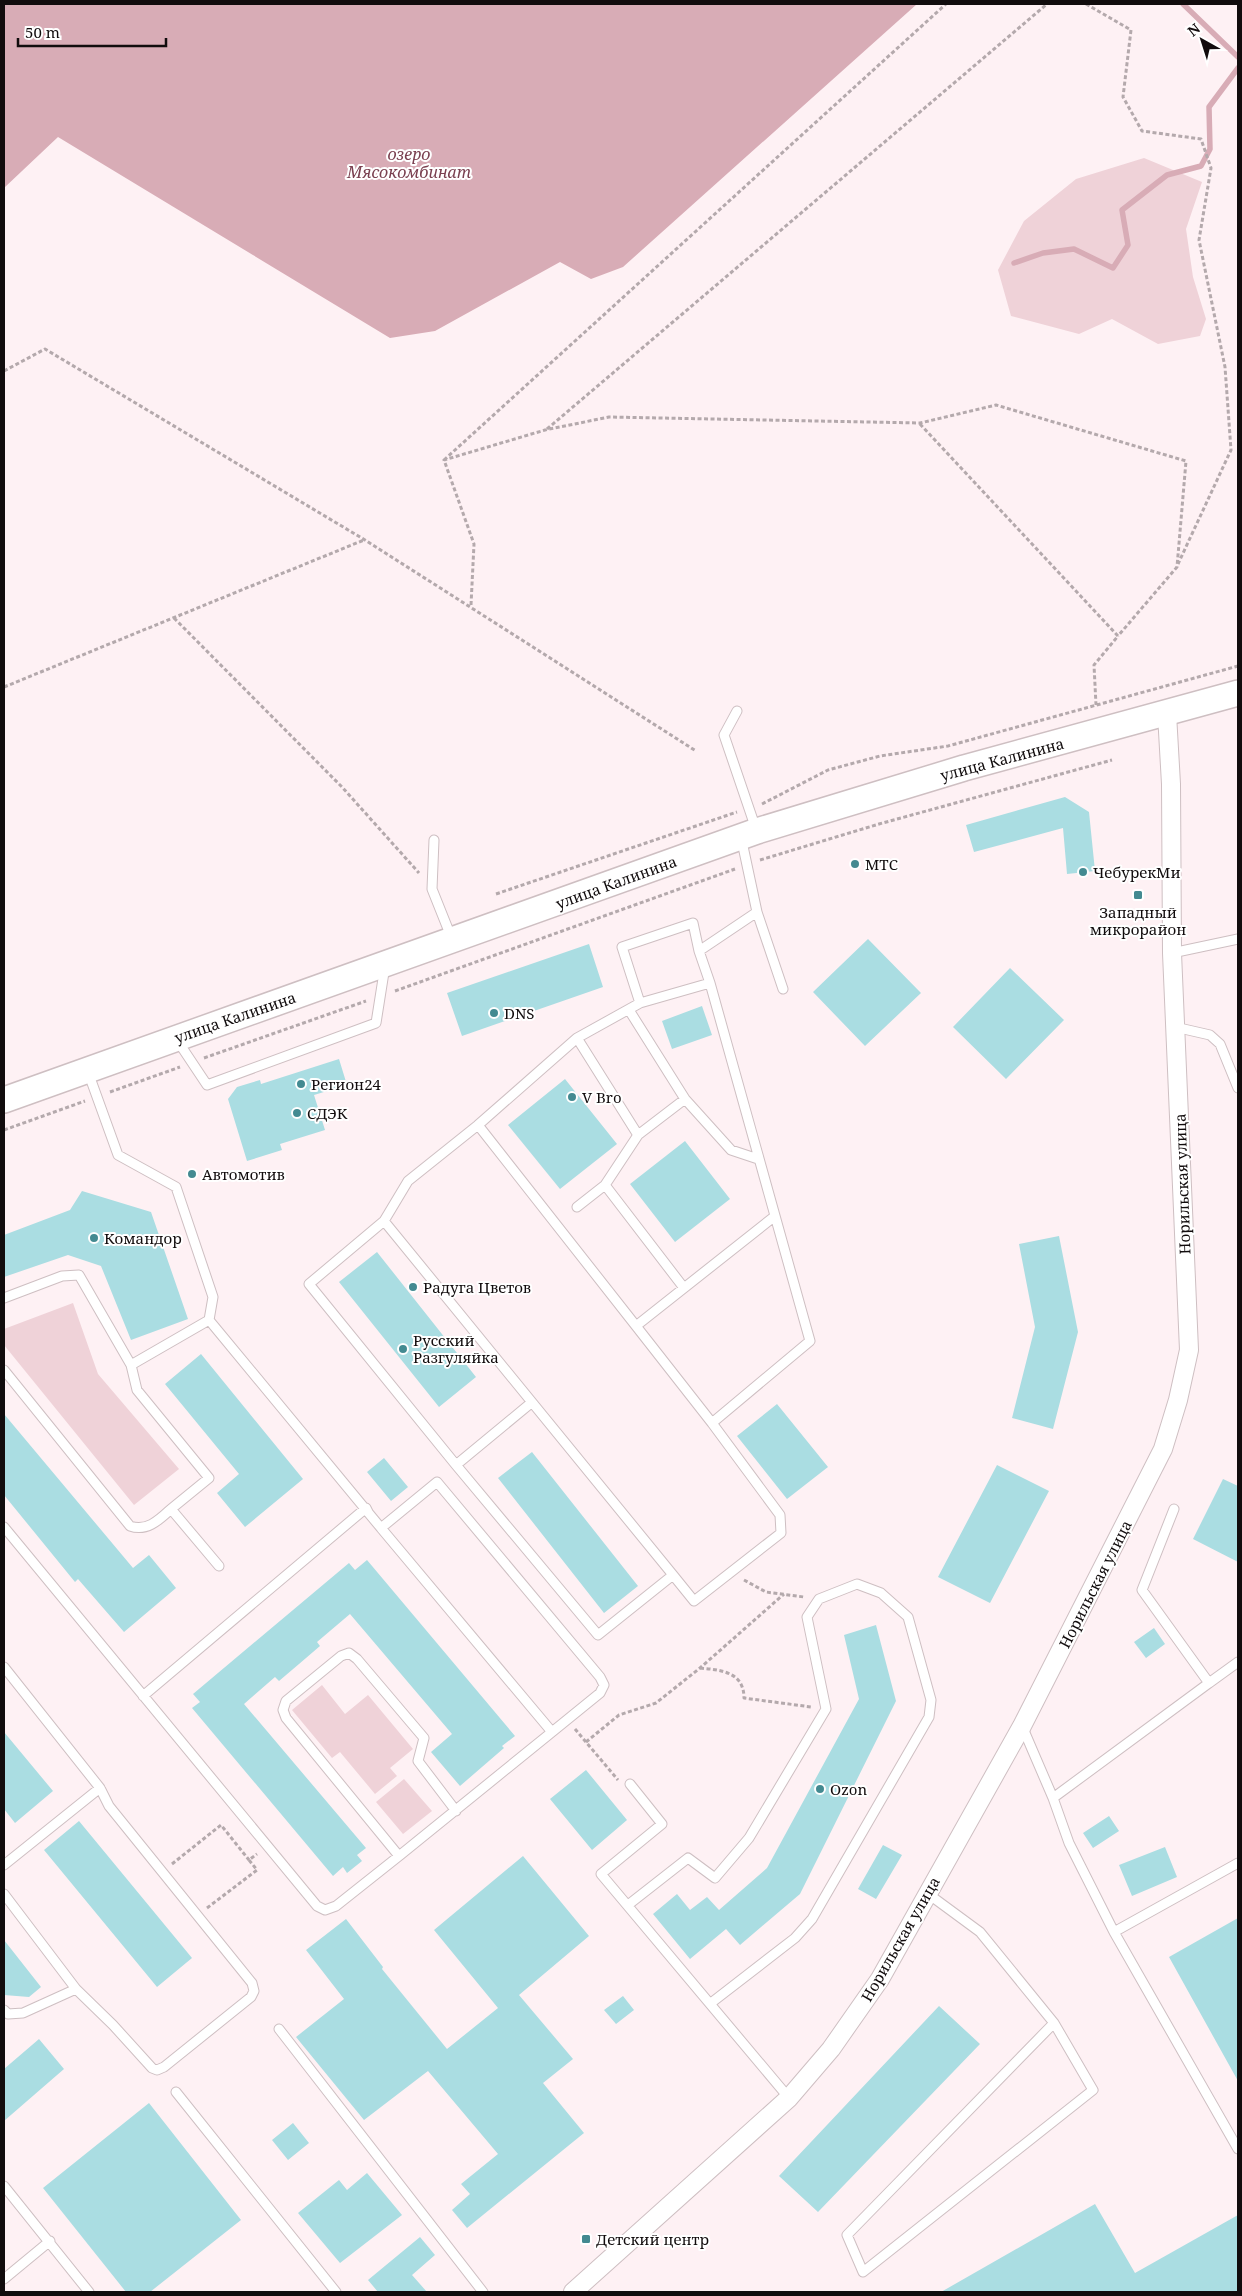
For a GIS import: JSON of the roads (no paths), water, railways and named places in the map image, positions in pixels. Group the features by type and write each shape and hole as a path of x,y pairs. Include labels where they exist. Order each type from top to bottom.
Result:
{"main road":[{"name":"улица Калинина","path":"4,1100 749,834 964,768 1167,714 1238,693"}],"street":[{"name":"Норильская улица","path":"572,2292 789,2098 832,2049 880,1979 926,1893 1022,1726 1163,1449 1180,1392 1189,1350 1172,953 1171,784 1167,714"}],"lane":[{"path":"737,711 724,735 749,808 746,865 757,912 782,989"},
{"path":"434,840 432,888 453,941"},
{"path":"699,951 757,912"},
{"path":"640,1004 622,947 693,923 699,951 710,983 810,1342 712,1423"},
{"path":"1172,953 1238,939"},
{"path":"175,1038 207,1085 376,1023 385,965"},
{"path":"673,1575 598,1635 456,1465 309,1284 384,1221 408,1181 478,1124 577,1038 640,1004 710,983"},
{"path":"629,1010 684,1099 731,1150 758,1159"},
{"path":"1175,1027 1210,1035 1220,1044 1238,1088"},
{"path":"577,1038 638,1135"},
{"path":"88,1069 118,1155 176,1187 213,1297 209,1320 552,1732"},
{"path":"578,1207 604,1185 638,1135 684,1099"},
{"path":"384,1221 694,1601 781,1533 780,1515 712,1423 478,1124"},
{"path":"604,1185 684,1288"},
{"path":"636,1326 775,1216"},
{"path":"4,1298 62,1276 79,1275 131,1365 138,1390 208,1478 157,1522 138,1529 130,1526 4,1370"},
{"path":"131,1365 209,1320"},
{"path":"456,1465 531,1402"},
{"path":"4,1527 317,1906 324,1910 336,1906 456,1811 600,1693 604,1685 437,1482 381,1528"},
{"path":"143,1696 366,1508"},
{"path":"171,1509 219,1566"},
{"path":"1174,1509 1142,1590 1209,1683"},
{"path":"628,1905 688,1858 715,1878 749,1838 826,1709 807,1617 820,1599 857,1584 881,1594 908,1617 931,1700 929,1717 812,1919 795,1938 711,2003"},
{"path":"398,1856 286,1718 283,1710 286,1701 341,1656 349,1653 357,1659 420,1732 424,1738 418,1761 456,1811"},
{"path":"1053,1798 1238,1662"},
{"path":"4,1667 100,1788 109,1806 252,1983 254,1990 251,1997 164,2067 157,2070 152,2068 113,2025 76,1989 4,1894"},
{"path":"1022,1726 1053,1798 1069,1843 1114,1932 1238,2149"},
{"path":"630,1784 662,1824 601,1874 789,2098"},
{"path":"4,1865 100,1788"},
{"path":"1114,1932 1238,1863"},
{"path":"926,1893 980,1932 1054,2023 1093,2090 863,2272 847,2235 1054,2023"},
{"path":"4,2010 8,2014 23,2013 76,1989"},
{"path":"279,2029 483,2292"},
{"path":"176,2092 336,2292"},
{"path":"4,2186 89,2292"},
{"path":"4,2279 50,2241"}],"water":[{"name":"озеро Мясокомбинат","path":"4,4 917,4 623,267 591,279 560,262 435,331 390,338 58,137 4,188"}],"waterway":[{"path":"1183,4 1238,57"},
{"path":"1014,263 1043,253 1074,249 1113,268 1128,245 1122,210 1167,175 1201,166 1210,149 1209,107 1238,68"}],"place":[{"name":"МТС","path":"855,864"},
{"name":"ЧебурекМи","path":"1083,872"},
{"name":"Западный микрорайон","path":"1138,895"},
{"name":"DNS","path":"494,1013"},
{"name":"Регион24","path":"301,1084"},
{"name":"V Bro","path":"572,1097"},
{"name":"СДЭК","path":"297,1113"},
{"name":"Автомотив","path":"192,1174"},
{"name":"Командор","path":"94,1238"},
{"name":"Радуга Цветов","path":"413,1287"},
{"name":"Русский Разгуляйка","path":"403,1349"},
{"name":"Ozon","path":"820,1789"},
{"name":"Детский центр","path":"586,2239"}]}
